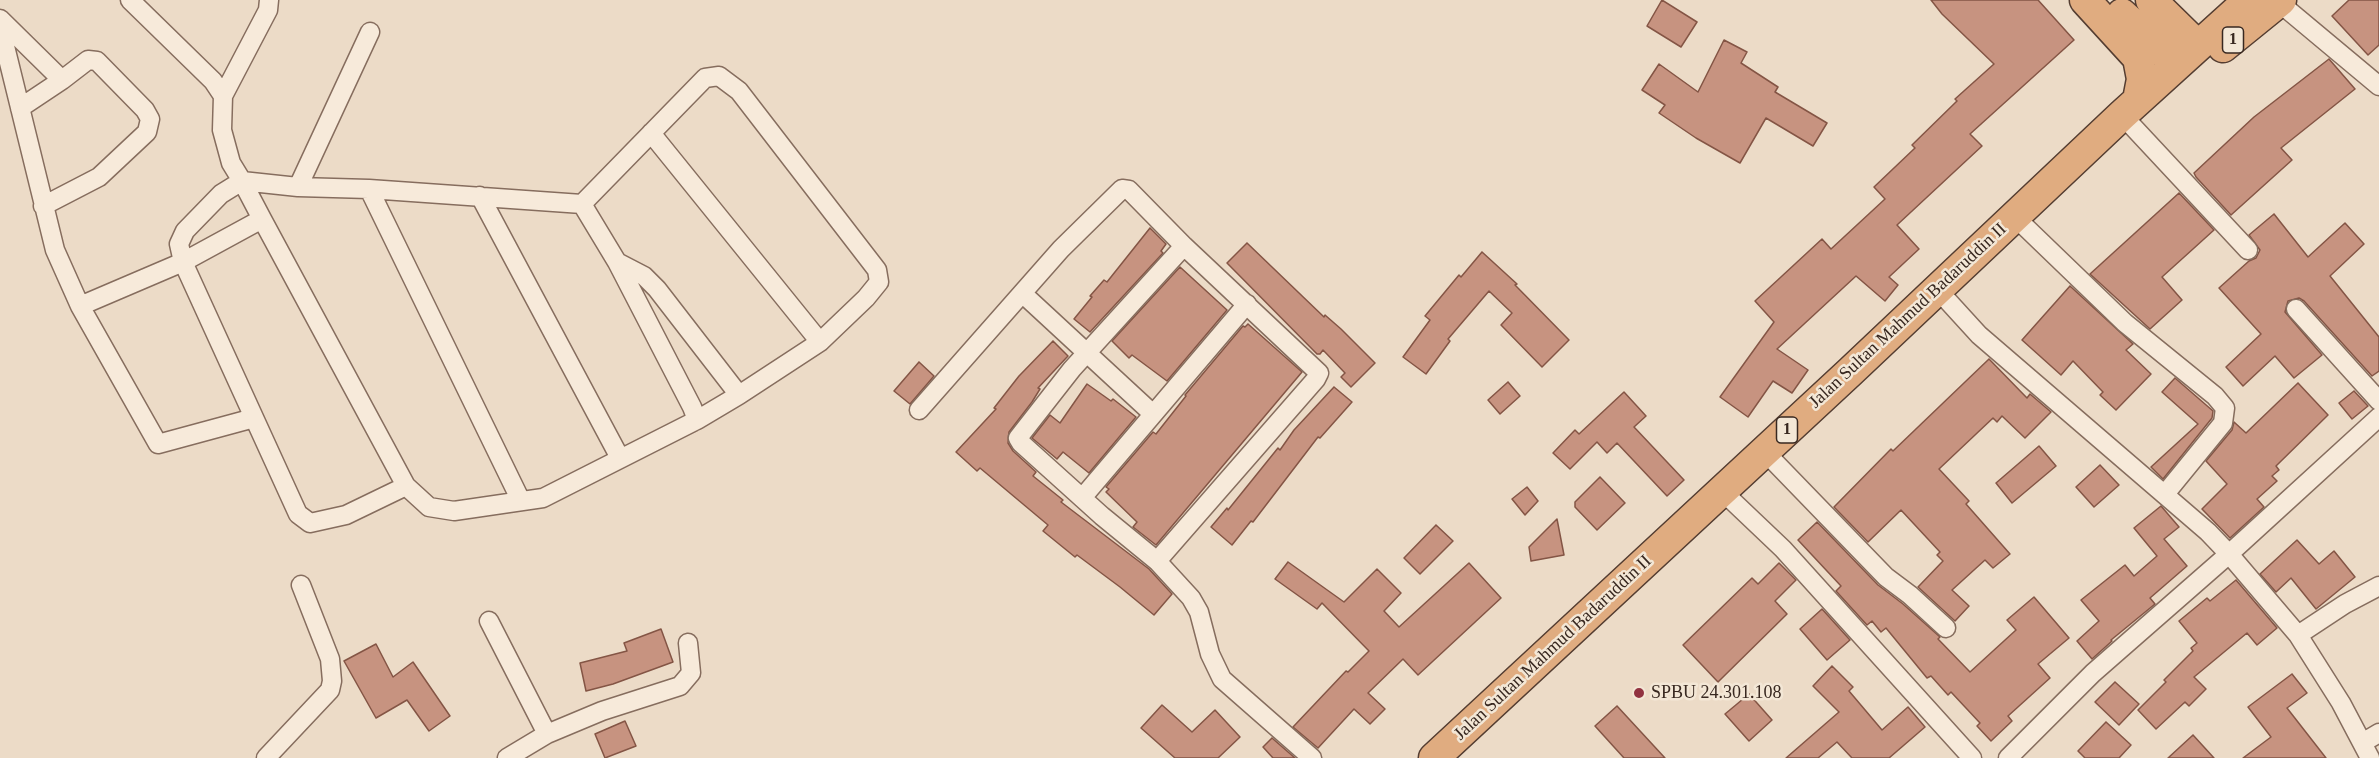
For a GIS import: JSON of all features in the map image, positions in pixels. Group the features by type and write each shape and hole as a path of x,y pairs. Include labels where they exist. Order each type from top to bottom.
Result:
{"highway":[{"path":"2085,0 2138,58 2142,79 2130,107"},
{"path":"2107,0 2188,55"},
{"path":"2151,0 2188,55"},
{"name":"1","path":"2249,0 2188,55 2202,60 2222,48 2279,1"},
{"name":"Jalan Sultan Mahmud Badaruddin II","path":"1434,758 2188,55"}],"street":[{"path":"130,0 213,81 224,96"},
{"path":"269,0 268,10 224,96 222,130 231,163 406,486 429,507 454,511 543,498 697,420 740,395 820,342 866,298 879,282 877,270 739,91 719,76 705,78 582,204"},
{"path":"2279,1 2379,86"},
{"path":"0,20 63,80"},
{"path":"0,26 55,250 80,306 158,444 254,418"},
{"path":"298,187 370,32"},
{"path":"20,108 63,80 87,60 97,61 145,110 150,119 147,132 99,177 43,206"},
{"path":"2130,107 2248,250"},
{"path":"651,133 820,342"},
{"path":"406,486 346,515 310,523 298,514 183,262 179,244 185,231 221,194 242,181 298,187 369,189 582,204"},
{"path":"369,189 521,501"},
{"path":"919,410 1061,249 1122,189 1129,190 1184,246 1319,373 1157,561"},
{"path":"480,196 620,458"},
{"path":"582,204 617,262 697,420"},
{"path":"2014,216 2125,323 2215,396 2225,408 2223,423 2165,494"},
{"path":"80,306 183,262 262,219"},
{"path":"1184,246 1087,354 1018,438 1082,498 1157,561 1191,598 1199,612 1210,654 1222,679 1312,758"},
{"path":"617,262 644,276 657,290 740,395"},
{"path":"1937,289 1988,343 2165,494 2229,554 2298,635 2341,703 2366,750 2379,733"},
{"path":"1022,293 1153,414"},
{"path":"1082,498 1247,304"},
{"path":"2296,309 2379,401"},
{"path":"2008,758 2093,673 2229,554 2379,417"},
{"path":"1764,451 1886,577 1910,595 1946,628"},
{"path":"1722,491 1783,549 1972,758"},
{"path":"266,758 320,702 330,690 332,681 330,659 301,585"},
{"path":"2298,635 2345,604 2379,586"},
{"path":"489,621 547,734"},
{"path":"507,758 547,734 602,711 680,686 691,673 688,643"}],"building":[{"path":"1662,0 1697,22 1681,47 1647,26"},
{"path":"1931,0 2038,0 2074,40 1970,134 1982,146 1897,225 1919,249 1889,277 1898,285 1885,301 1856,276 1777,349 1808,370 1792,393 1773,381 1748,417 1720,397 1774,322 1755,301 1822,239 1831,249 1885,199 1874,187 1915,148 1912,145 1957,101 1955,99 1994,64 1942,14"},
{"path":"2349,0 2379,0 2379,45 2368,55 2332,16"},
{"path":"1724,40 1747,52 1741,63 1778,87 1775,92 1827,123 1813,146 1766,118 1740,163 1696,138 1659,113 1665,105 1642,90 1659,64 1698,92"},
{"path":"2329,59 2355,89 2281,148 2292,160 2231,215 2194,173 2254,117"},
{"path":"2179,193 2214,230 2162,277 2182,300 2150,329 2090,274"},
{"path":"2274,214 2308,257 2345,223 2364,244 2330,276 2379,337 2379,371 2372,376 2299,298 2288,301 2285,312 2322,355 2294,378 2275,356 2243,386 2226,367 2261,334 2219,288 2249,261 2256,258 2260,250 2249,235"},
{"path":"1150,228 1166,244 1161,251 1163,253 1090,332 1074,319 1092,297 1090,296 1104,280 1107,282"},
{"path":"1247,243 1375,363 1351,387 1341,377 1345,373 1323,350 1317,354 1227,263"},
{"path":"1482,252 1517,284 1515,285 1569,340 1542,367 1501,325 1512,313 1489,291 1448,339 1450,341 1426,374 1403,357 1430,320 1425,316 1459,275 1461,277"},
{"path":"1180,267 1227,310 1167,381 1132,355 1129,358 1112,341"},
{"path":"2070,286 2133,344 2126,350 2151,374 2116,410 2100,395 2103,392 2073,361 2061,375 2022,340"},
{"path":"1248,324 1302,372 1156,545 1133,527 1137,522 1106,492 1109,489 1106,487 1153,432 1156,434 1185,395 1243,326"},
{"path":"1053,341 1068,356 1038,388 1040,389 1032,402 1009,432 1008,443 1013,451 1036,472 1033,476 1063,500 1061,502 1149,569 1172,594 1154,615 1120,587 1077,555 1075,557 1043,531 1048,525 980,468 977,471 956,452 996,409 994,408 1019,376"},
{"path":"1989,359 2027,398 2030,394 2051,412 2025,438 2002,416 1997,422 1993,418 1939,469 1969,501 1966,504 2010,554 1993,568 1985,560 1952,590 1969,606 1955,621 1918,587 1943,561 1937,555 1940,552 1901,510 1868,542 1834,507 1891,449 1893,451"},
{"path":"919,362 934,376 910,404 894,391"},
{"path":"2175,378 2213,411 2212,418 2163,479 2151,467 2198,424 2162,392"},
{"path":"1508,382 1520,396 1500,414 1488,400"},
{"path":"2298,383 2328,415 2276,466 2279,470 2272,476 2277,481 2257,499 2264,507 2230,538 2202,509 2227,484 2206,461 2232,430 2234,422 2246,433"},
{"path":"1087,384 1111,401 1113,399 1136,417 1089,473 1063,452 1057,459 1032,438 1050,415 1060,423"},
{"path":"1334,387 1352,402 1320,438 1318,437 1253,522 1251,521 1232,545 1211,527 1227,508 1228,510 1278,448 1280,450 1294,430"},
{"path":"2354,391 2368,406 2352,419 2339,403"},
{"path":"1624,392 1646,416 1634,427 1684,480 1667,496 1617,443 1607,453 1597,442 1570,469 1553,453 1575,430 1579,434"},
{"path":"2039,446 2056,466 2012,503 1996,483"},
{"path":"2100,465 2119,485 2094,507 2076,487"},
{"path":"1600,477 1625,503 1597,530 1575,507 1575,502"},
{"path":"1527,487 1538,501 1525,515 1512,499"},
{"path":"2161,506 2179,527 2164,539 2187,566 2150,598 2155,604 2111,640 2092,659 2077,641 2099,621 2081,600 2125,565 2134,576 2157,556 2134,528"},
{"path":"1557,519 1564,555 1531,561 1529,547"},
{"path":"1817,522 1878,585 1940,637 1938,639 1970,672 2016,630 2007,620 2034,597 2069,638 2038,664 2050,678 2008,716 2012,721 1991,741 1977,726 1980,723 1951,692 1948,695 1931,676 1927,678 1886,628 1881,632 1872,621 1867,625 1836,591 1841,586 1798,540"},
{"path":"1436,525 1453,541 1420,574 1404,558"},
{"path":"2297,540 2319,564 2334,551 2355,577 2316,609 2291,578 2276,592 2260,574"},
{"path":"1288,562 1344,602 1377,569 1401,593 1384,611 1399,627 1469,563 1501,598 1418,675 1403,659 1368,693 1385,709 1370,724 1354,709 1318,748 1293,727 1346,671 1348,672 1369,651 1322,603 1317,609 1275,579"},
{"path":"1779,563 1796,580 1775,601 1787,614 1718,682 1683,645 1752,578 1758,584"},
{"path":"2236,580 2277,628 2257,645 2247,633 2194,677 2206,689 2189,706 2185,702 2156,729 2138,710 2166,682 2164,680 2193,651 2191,648 2197,643 2179,621 2207,598 2210,601"},
{"path":"1822,609 1850,640 1827,660 1800,629"},
{"path":"661,629 673,662 613,684 586,691 580,663 627,651 624,643"},
{"path":"376,644 393,677 413,662 450,716 429,731 407,700 376,718 344,661"},
{"path":"1832,666 1853,687 1849,691 1882,730 1908,707 1925,727 1889,758 1852,758 1837,742 1818,758 1786,758 1839,712 1813,686"},
{"path":"2292,674 2307,693 2287,708 2326,758 2243,758 2271,737 2248,707"},
{"path":"2115,682 2139,704 2119,725 2095,702"},
{"path":"1749,694 1772,720 1749,741 1725,714"},
{"path":"1162,705 1192,732 1215,710 1240,737 1218,758 1175,758 1141,728"},
{"path":"1617,706 1665,758 1624,758 1595,726"},
{"path":"625,721 636,746 605,758 595,734"},
{"path":"2106,722 2131,745 2119,758 2085,758 2078,751"},
{"path":"2193,735 2214,758 2168,758"},
{"path":"1272,738 1295,758 1273,758 1263,747"}],"place":[{"name":"SPBU 24.301.108","path":"1639,693"}]}
